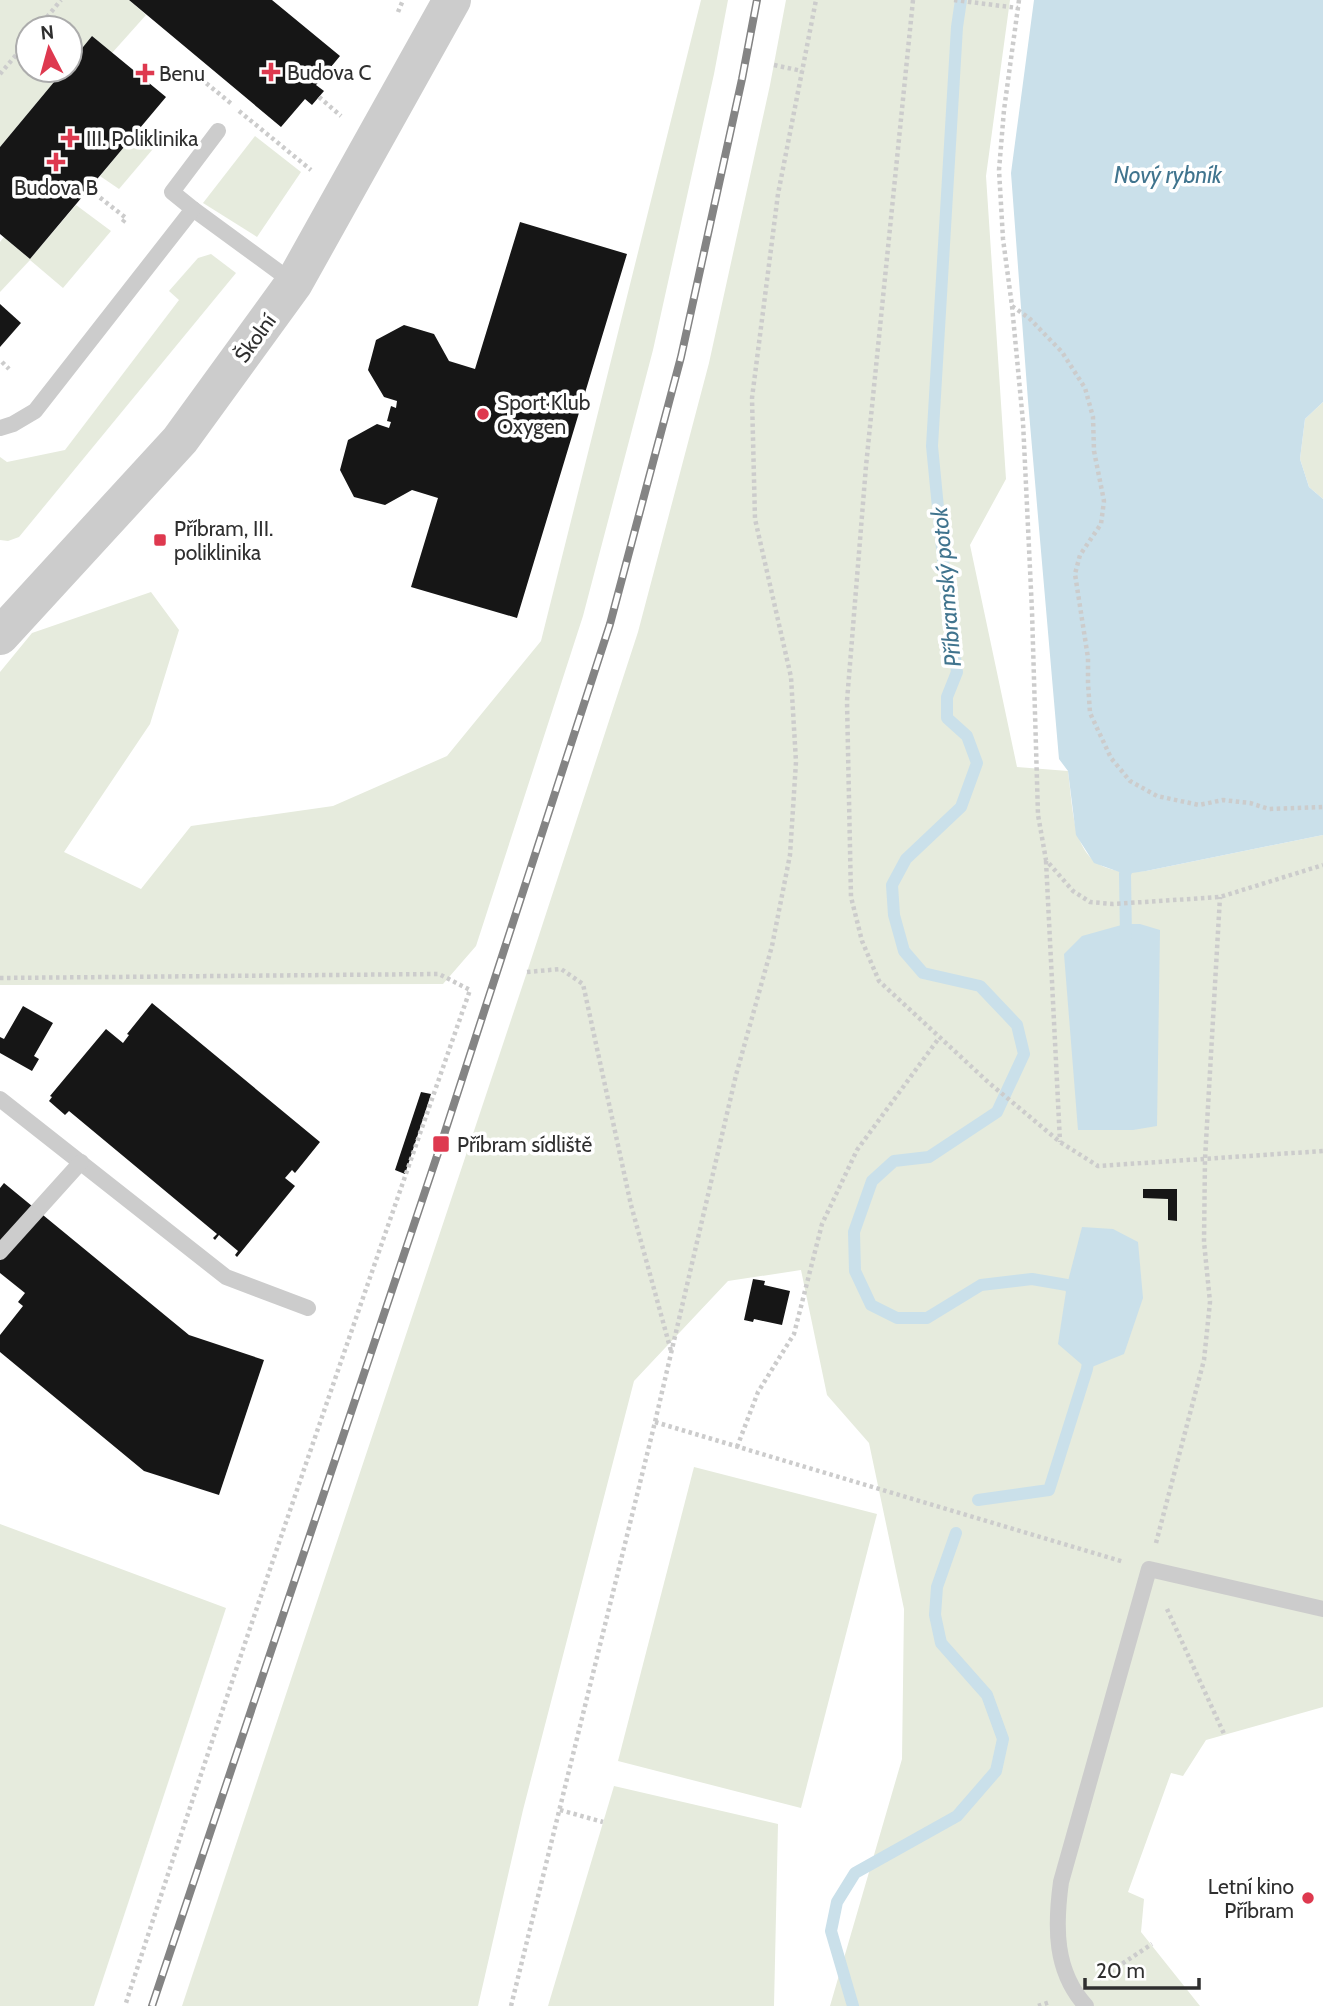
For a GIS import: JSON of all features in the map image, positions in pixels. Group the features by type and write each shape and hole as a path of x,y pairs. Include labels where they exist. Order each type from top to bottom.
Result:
{"street":[{"name":"Školní","path":"0,636 180,440 294,283 452,0"}],"lane":[{"path":"218,131 172,192 294,283"},
{"path":"0,428 36,411 192,209"},
{"path":"0,1100 226,1277 308,1308"},
{"path":"0,1252 81,1162"},
{"path":"1081,2000 1065,1972 1058,1946 1057,1915 1061,1882 1149,1569 1323,1608"}],"path":[{"path":"50,14 61,0"},
{"path":"512,2006 655,1422 736,1075 772,946 790,855 796,762 791,677 755,519 751,398 778,194 816,0"},
{"path":"914,0 866,466 847,701 851,897 862,941 879,981 988,1082 1060,1142 1098,1166 1323,1151"},
{"path":"954,0 1018,8"},
{"path":"1019,0 999,170 1003,239 1012,306 1025,462 1038,815 1046,860 1060,1142"},
{"path":"0,74 14,57"},
{"path":"774,65 802,71"},
{"path":"190,70 311,170"},
{"path":"319,97 341,116"},
{"path":"89,190 126,218 122,223"},
{"path":"1012,306 1029,318 1062,352 1085,388 1093,417 1094,451 1104,501 1101,524 1080,555 1074,574 1088,658 1090,713 1111,758 1130,781 1157,796 1199,805 1223,800 1250,803 1269,809 1323,807"},
{"path":"2,362 9,369"},
{"path":"1046,860 1073,891 1090,901 1112,904 1220,897 1323,864"},
{"path":"1220,897 1205,1158 1204,1242 1210,1302 1204,1360 1149,1569 1225,1736"},
{"path":"527,972 561,969 583,984 631,1205 671,1352"},
{"path":"0,978 439,974 470,990 302,1471 125,2006"},
{"path":"737,1447 758,1392 794,1334 822,1224 857,1150 940,1038"},
{"path":"655,1422 1149,1569"},
{"path":"560,1810 603,1822"},
{"path":"1081,2000 1152,1944"}],"shaded area":[{"path":"0,0 129,0 146,15 112,53 92,36 84,46 84,14 14,14 14,84 52,84 0,147"},
{"path":"701,0 728,0 653,350 583,616 476,946 443,984 0,985 0,672 32,633 151,592 179,630 150,724 64,852 141,889 191,826 333,806 447,756 541,641"},
{"path":"786,0 1010,0 986,176 1006,479 970,545 1017,767 1068,771 1076,829 1082,845 1091,857 1104,866 1122,871 1146,871 1323,835 1323,1707 1206,1740 1183,1776 1171,1773 1128,1892 1144,1899 1141,1932 1200,2006 830,2006 902,1759 904,1609 869,1443 827,1395 801,1270 728,1281 634,1381 523,1810 478,2006 182,2006 638,632 709,363"},
{"path":"139,129 158,143 119,189 100,176"},
{"path":"255,136 301,172 257,237 203,203"},
{"path":"76,205 111,231 63,288 30,260 0,292 0,242 4,237 30,259"},
{"path":"211,254 236,273 19,537 8,541 0,540 0,457 7,462 65,450 179,300 169,291 198,258"},
{"path":"1323,402 1323,499 1309,487 1300,459 1305,419"},
{"path":"694,1467 877,1514 801,1808 618,1761"},
{"path":"0,1524 226,1608 94,2006 0,2006"},
{"path":"614,1786 778,1824 774,2006 548,2006"}],"water":[{"name":"Nový rybník","path":"1034,0 1323,0 1323,402 1305,419 1300,459 1309,487 1323,499 1323,835 1125,874 1094,863 1076,835 1068,771 1059,759 1011,173"},
{"path":"1125,924 1140,924 1160,930 1157,1126 1133,1130 1078,1130 1064,954 1082,936"},
{"path":"1082,1227 1113,1229 1138,1242 1143,1298 1124,1354 1087,1369 1058,1344 1067,1285"}],"building":[{"name":"Budova C","path":"129,0 272,0 340,56 316,85 324,91 312,105 305,99 281,127"},
{"name":"Budova B","path":"92,36 166,97 30,259 0,234 0,147 52,84 84,84 84,46"},
{"name":"Sport Klub Oxygen","path":"520,222 627,254 517,618 411,587 438,498 412,490 385,505 354,497 340,470 348,440 377,424 389,428 391,422 387,421 391,406 396,408 397,401 384,397 368,370 376,340 404,325 434,334 449,361 475,369"},
{"path":"0,304 21,323 0,347"},
{"path":"152,1003 320,1142 295,1173 292,1170 285,1178 295,1186 237,1257 235,1255 238,1251 219,1235 215,1240 213,1238 217,1234 69,1111 65,1115 49,1101 52,1097 50,1096 106,1029 123,1043"},
{"path":"23,1006 53,1023 34,1056 39,1059 32,1071 0,1053 0,1037 4,1039"},
{"path":"421,1092 431,1094 405,1174 395,1170"},
{"path":"4,1183 189,1335 264,1360 219,1495 144,1471 0,1352 0,1335 23,1306 18,1302 25,1293 0,1273 0,1188"},
{"path":"1143,1189 1177,1189 1177,1221 1168,1220 1168,1199 1143,1198"},
{"path":"753,1279 765,1281 764,1285 790,1291 782,1325 754,1319 753,1322 744,1320"}],"waterway":[{"name":"Příbramský potok","path":"961,0 957,27 932,446 957,672 947,697 947,718 967,736 977,763 961,807 906,859 892,885 894,915 904,951 923,973 980,986 1017,1025 1024,1054 997,1112 929,1157 894,1161 872,1181 854,1232 855,1271 871,1305 897,1318 927,1318 981,1285 1032,1279 1067,1285 1079,1293"},
{"path":"1126,938 1125,874 1131,859"},
{"name":"Příbramský potok","path":"978,1500 1049,1490 1089,1355"},
{"name":"Příbramský potok","path":"853,2006 831,1931 837,1902 855,1873 957,1816 996,1771 1003,1739 987,1695 941,1643 935,1615 937,1587 956,1533"}],"railway":[{"path":"152,2006 441,1144 610,624 681,357 757,0"}],"place":[{"name":"Budova C","path":"271,72"},
{"name":"Benu","path":"145,73"},
{"name":"III. Poliklinika","path":"70,138"},
{"name":"Budova B","path":"56,162"},
{"name":"Sport Klub Oxygen","path":"483,414"},
{"name":"Příbram, III. poliklinika","path":"160,540"},
{"name":"Příbram sídliště","path":"441,1144"},
{"name":"Letní kino Příbram","path":"1308,1898"}]}
